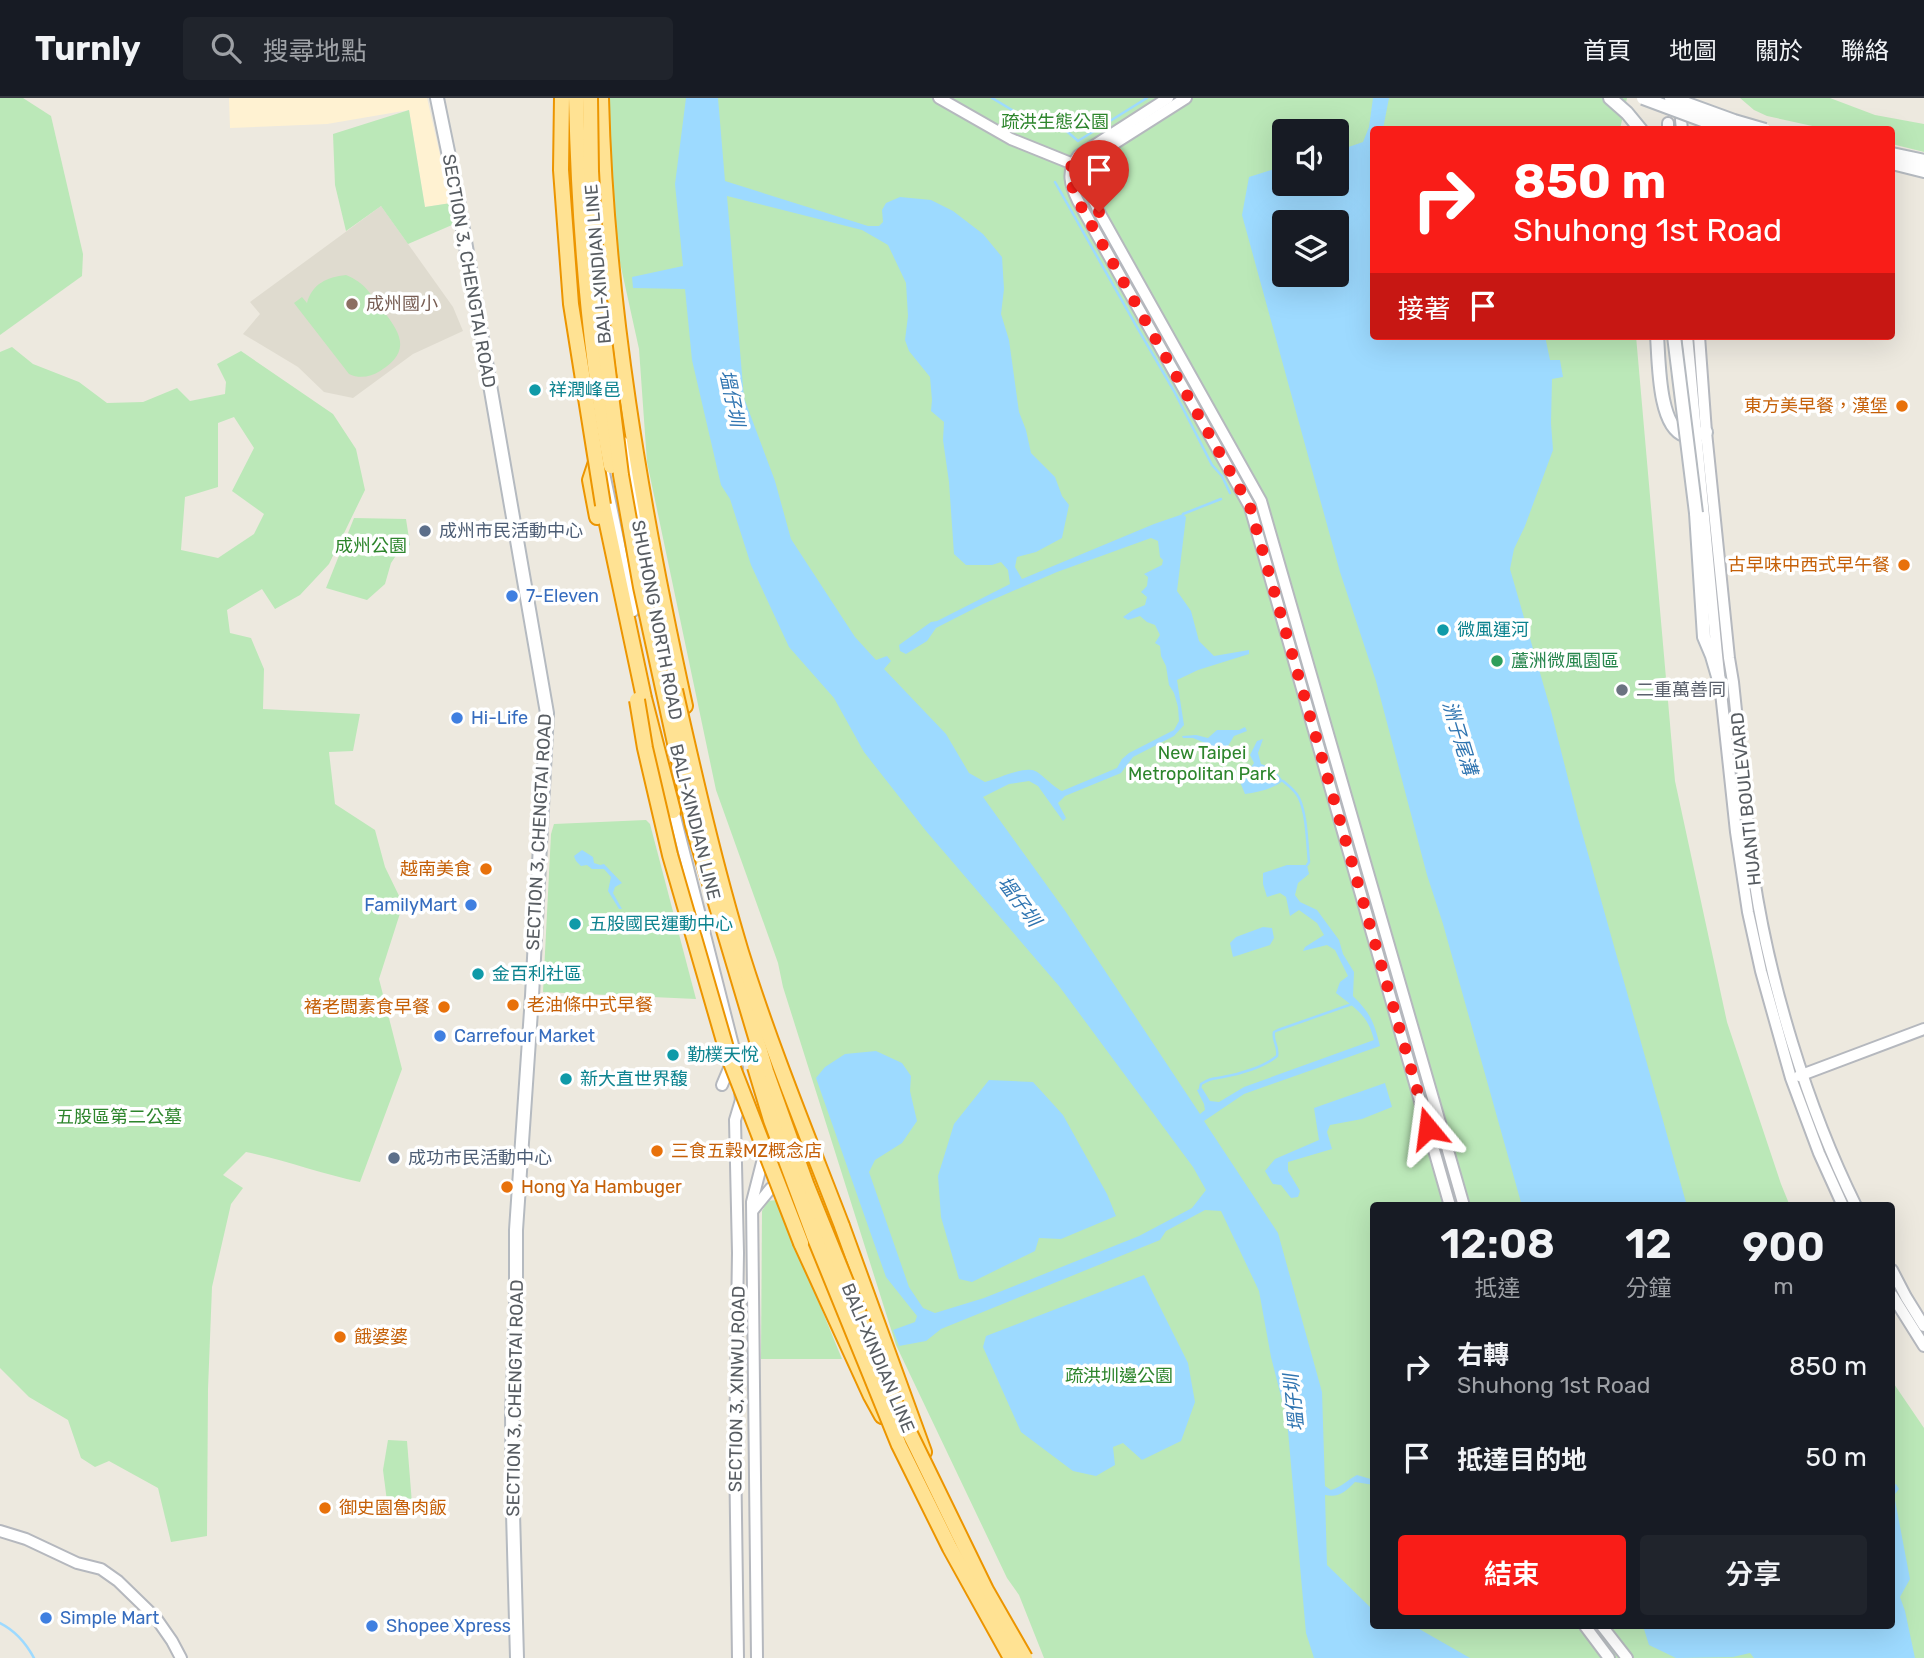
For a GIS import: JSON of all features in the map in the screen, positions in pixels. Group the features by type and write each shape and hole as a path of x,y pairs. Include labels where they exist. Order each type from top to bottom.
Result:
{"highway":[{"path":"559,98 561,170 571,304 603,505 644,698 673,811"},
{"name":"BALI-XINDIAN LINE","path":"574,98 585,273 606,441 684,822 771,1120 814,1236 899,1445 950,1548 1011,1658"},
{"name":"BALI-XINDIAN LINE","path":"590,98 597,283 621,475 641,587 693,826 766,1071 807,1186 896,1405 986,1590 1025,1658"},
{"path":"601,98 603,169 629,409 656,564 705,793 703,827"},
{"path":"598,443 598,454 590,480 645,748 670,855 728,1055 801,1243 871,1396 899,1445"},
{"path":"633,494 709,836 742,953 780,1067 842,1226 930,1474"}],"main road":[{"name":"SECTION 3, CHENGTAI ROAD","path":"437,98 457,195 547,713 516,1230 512,1426 517,1658"},
{"path":"1610,98 1638,126"},
{"path":"1643,98 1718,126"},
{"path":"1671,98 1751,126"},
{"path":"1895,155 1924,161"},
{"path":"1895,164 1924,171"},
{"path":"1657,340 1667,417 1674,429 1686,436 1701,434"},
{"path":"1674,340 1696,513 1704,637 1719,680"}],"street":[{"name":"SHUHONG NORTH ROAD","path":"559,98 568,154 574,254 598,443 673,811 735,1053 741,1100 736,1120"},
{"name":"SHUHONG NORTH ROAD","path":"574,98 594,170 611,363 633,494 675,715 775,1087 769,1135"},
{"path":"939,98 1011,139 1087,169"},
{"path":"1168,98 1078,156 1072,163 1071,183 1078,201 1250,507 1449,1202"},
{"path":"1186,98 1102,151 1087,169 1087,185 1261,501 1463,1202"},
{"name":"HUANTI BOULEVARD","path":"1688,340 1734,693 1753,871 1773,974 1803,1075 1829,1147 1854,1202"},
{"name":"HUANTI BOULEVARD","path":"1699,340 1701,434 1719,680 1748,912 1761,971 1791,1078 1819,1153 1841,1202"},
{"path":"1791,1078 1924,1029"},
{"path":"722,1085 735,1053"},
{"name":"SECTION 3, XINWU ROAD","path":"736,1120 738,1254 735,1460 738,1658"},
{"name":"SECTION 3, XINWU ROAD","path":"757,1658 752,1202 769,1135"},
{"path":"753,1210 771,1188 781,1185 794,1191"},
{"path":"1895,1276 1924,1326"},
{"path":"1895,1300 1924,1346"},
{"path":"0,1531 26,1539 77,1563 101,1569 118,1581 156,1618 181,1658"},
{"path":"1588,1629 1609,1658"},
{"path":"1604,1629 1627,1658"}],"shaded area":[{"path":"229,98 427,98 451,203 425,207 409,110 327,124 230,128"},
{"name":"成州國小","path":"381,206 453,307 463,331 413,354 353,398 324,392 298,367 243,334 260,314 250,302"}],"green space":[{"path":"0,98 23,98 51,116 83,254 82,276 0,335"},
{"name":"New Taipei Metropolitan Park","path":"605,98 1627,98 1621,126 1370,126 1370,340 1636,340 1675,781 1727,1022 1788,1202 1370,1202 1370,1629 1895,1629 1895,1385 1924,1428 1924,1658 1044,1658 1019,1595 1007,1578 896,1345 783,987 778,963 716,790 647,462 639,349 619,258"},
{"path":"1740,98 1830,98 1875,115 1924,124 1924,152 1895,145 1895,126 1812,126 1767,116 1754,110"},
{"path":"409,110 425,207 451,203 459,222 408,244 381,206 346,231 335,185 333,134"},
{"path":"346,275 358,281 370,293 394,325 400,341 397,356 390,364 369,376 349,374 294,303 302,297 307,303 309,296 321,283"},
{"name":"五股區第二公墓","path":"12,347 33,364 79,382 107,403 143,402 177,388 190,401 225,394 226,382 217,364 241,351 333,414 356,449 365,490 329,564 300,595 275,609 262,589 227,610 230,633 251,638 264,669 263,709 360,714 353,751 329,752 335,804 375,830 385,867 403,904 379,979 402,1069 360,1182 246,1152 223,1175 243,1188 231,1204 212,1287 207,1536 171,1542 158,1488 109,1461 95,1467 81,1458 68,1420 29,1397 0,1368 0,352","holes":["234,417 254,448 232,491 264,514 254,534 218,558 181,550 185,497 218,487 218,423"]},
{"name":"成州公園","path":"354,518 406,519 410,545 397,554 391,563 385,584 367,600 326,588"},
{"path":"646,820 650,824 696,999 543,992 551,834 554,824"},
{"path":"777,1200 842,1359 761,1359 762,1211 768,1201"},
{"path":"388,1440 407,1441 413,1516 389,1517 383,1470"}],"water":[{"name":"塭仔圳","path":"686,98 718,98 725,181 868,226 879,226 883,222 882,210 886,203 900,197 931,200 953,211 983,234 1002,257 1004,289 1001,314 1009,340 1019,412 1031,453 1055,477 1062,496 1069,505 1062,538 1036,552 1017,557 1015,567 1022,579 1154,524 1183,514 1186,517 1177,591 1191,611 1199,641 1214,656 1249,650 1249,654 1198,670 1177,680 1184,725 1174,736 1133,757 1121,773 1065,796 1058,803 1066,818 1063,821 1038,786 1029,781 1009,784 983,797 1066,912 1200,1114 1205,1110 1197,1090 1202,1088 1210,1101 1219,1102 1244,1087 1374,1040 1364,1018 1336,993 1340,982 1348,976 1335,950 1327,945 1303,951 1324,935 1317,923 1299,910 1290,916 1286,897 1280,893 1267,897 1263,873 1287,865 1307,865 1309,874 1298,883 1295,895 1300,902 1317,910 1339,940 1343,954 1354,972 1353,996 1371,1019 1380,1046 1244,1094 1204,1121 1278,1233 1322,1392 1325,1486 1331,1490 1335,1489 1357,1475 1370,1479 1370,1484 1355,1482 1342,1493 1325,1495 1327,1565 1370,1607 1370,1629 1419,1629 1470,1658 1314,1658 1306,1633 1287,1420 1271,1357 1259,1291 1221,1211 1205,1210 1166,1231 1160,1240 941,1329 926,1341 899,1346 893,1330 915,1322 917,1316 886,1277 816,1078 825,1067 845,1054 876,1051 902,1063 911,1076 910,1091 917,1121 902,1143 875,1160 869,1172 909,1287 923,1308 935,1313 984,1298 1139,1236 1192,1208 1206,1190 1193,1167 1059,986 926,831 864,752 834,698 789,647 751,565 730,499 721,485 692,360 685,289 633,288 632,277 683,266 675,184","holes":["727,196 862,230 888,245 906,283 908,316 905,340 909,351 930,377 931,411 944,422 943,440 954,554 966,565 992,565 1001,562 1008,570 1010,584 931,622 899,645 900,651 906,654 927,641 936,628 1057,572 1151,538 1158,541 1162,565 1144,574 1148,577 1147,586 1141,592 1147,597 1145,605 1123,617 1128,620 1140,616 1155,625 1160,635 1155,643 1160,646 1169,685 1178,707 1179,721 1174,730 1129,753 1117,768 1062,791 1038,772 1030,770 1017,771 985,782 969,773 946,734 884,669 891,661 887,656 876,660 855,637 791,539 775,481 744,398"]},
{"name":"微風運河","path":"1373,98 1389,98 1384,126 1370,126 1370,340 1546,340 1550,360 1560,360 1563,377 1552,379 1553,450 1514,549 1510,569 1686,1202 1521,1202 1427,875 1376,681 1340,572 1242,215 1249,177 1272,170 1272,196 1349,196 1349,147 1363,142 1369,127"},
{"path":"1245,727 1247,731 1234,736 1225,751 1217,753 1215,747 1182,736 1208,738 1217,730 1239,730"},
{"path":"1263,739 1258,753 1261,764 1273,768 1283,781 1270,788 1245,794 1240,782 1254,763 1250,755 1257,741"},
{"path":"582,850 593,857 594,863 604,864 622,883 615,887 613,893 622,909 619,909 608,891 611,877 604,869 581,866 576,861 574,856"},
{"path":"1263,927 1272,928 1274,938 1270,945 1233,957 1230,943 1236,937"},
{"path":"989,1080 1033,1082 1063,1115 1107,1194 1116,1216 1061,1239 1039,1238 1035,1251 972,1282 959,1279 941,1217 938,1176 954,1124"},
{"path":"1385,1083 1392,1107 1362,1119 1330,1125 1327,1132 1332,1149 1288,1162 1288,1171 1300,1191 1298,1197 1291,1198 1281,1185 1273,1184 1265,1171 1275,1159 1319,1140 1314,1108"},
{"path":"1144,1275 1188,1363 1195,1402 1181,1441 1142,1460 1123,1443 1113,1447 1115,1465 1096,1476 1073,1471 1021,1432 983,1347 986,1336"},
{"path":"1895,1500 1910,1579 1900,1597 1915,1658 1754,1658 1750,1653 1733,1657 1676,1658 1649,1645 1644,1629 1895,1629"}],"waterway":[{"path":"992,98 1032,122 1062,127 1078,141 1147,98"},
{"path":"1055,182 1230,493"},
{"path":"1183,514 1221,499"},
{"path":"1283,781 1296,793 1302,805 1307,838 1307,865"},
{"path":"1200,1089 1201,1084 1207,1081 1252,1070 1277,1056 1274,1032 1352,1004"},
{"path":"0,1623 20,1638 34,1658"}],"place":[{"name":"成州國小","path":"352,304"},
{"name":"祥潤峰邑","path":"535,390"},
{"name":"東方美早餐，漢堡","path":"1902,406"},
{"name":"成州市民活動中心","path":"425,531"},
{"name":"古早味中西式早午餐","path":"1904,565"},
{"name":"7-Eleven","path":"512,596"},
{"name":"微風運河","path":"1443,630"},
{"name":"蘆洲微風園區","path":"1497,661"},
{"name":"二重萬善同","path":"1622,690"},
{"name":"Hi-Life","path":"457,718"},
{"name":"越南美食","path":"486,869"},
{"name":"FamilyMart","path":"471,905"},
{"name":"五股國民運動中心","path":"575,924"},
{"name":"金百利社區","path":"478,974"},
{"name":"老油條中式早餐","path":"513,1005"},
{"name":"褚老闆素食早餐","path":"444,1007"},
{"name":"Carrefour Market","path":"440,1036"},
{"name":"勤樸天悅","path":"673,1055"},
{"name":"新大直世界馥","path":"566,1079"},
{"name":"三食五穀MZ概念店","path":"657,1151"},
{"name":"成功市民活動中心","path":"394,1158"},
{"name":"Hong Ya Hambuger","path":"507,1187"},
{"name":"餓婆婆","path":"340,1337"},
{"name":"御史園魯肉飯","path":"325,1508"},
{"name":"Simple Mart","path":"46,1618"},
{"name":"Shopee Xpress","path":"372,1626"}],"route":[{"path":"1099,212 1087,185 1087,169 1072,163 1071,183 1078,201 1250,507 1428,1128"}],"park label":[{"name":"疏洪生態公園","path":"1055,122"},
{"name":"疏洪圳邊公園","path":"1119,1376"}],"water label":[{"name":"洲子尾溝","path":"1460,738"}]}
